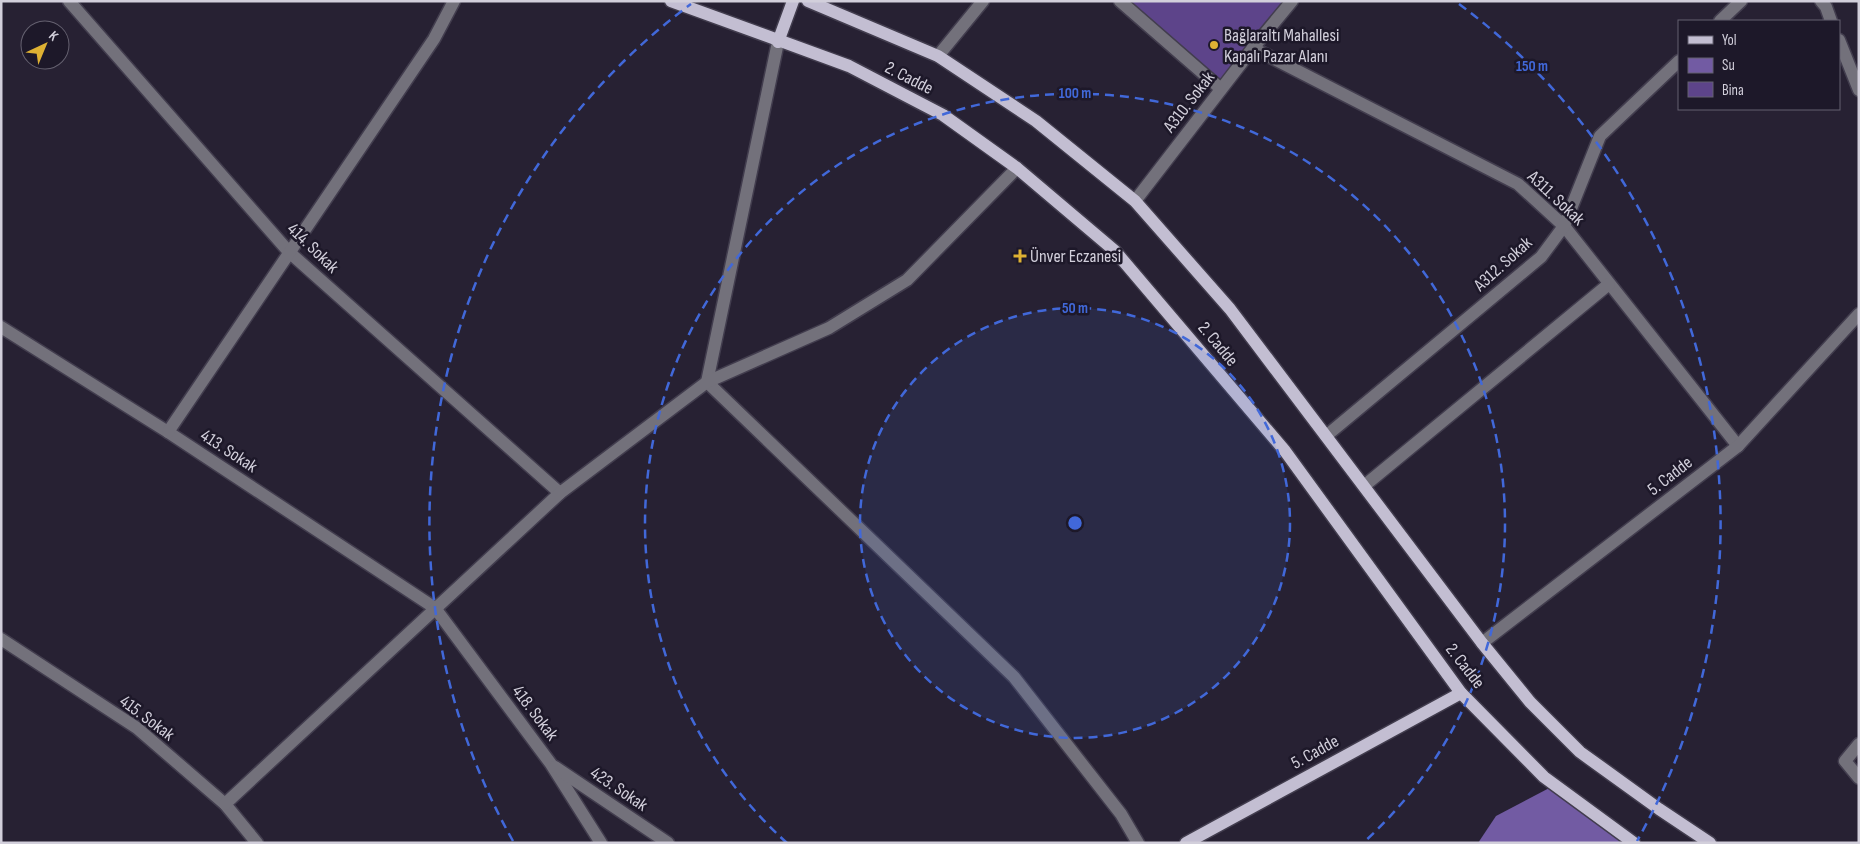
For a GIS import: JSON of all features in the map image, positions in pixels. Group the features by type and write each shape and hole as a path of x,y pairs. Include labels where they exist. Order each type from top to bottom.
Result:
{"main road":[{"name":"2. Cadde","path":"671,1 778,42 849,66 943,115 1017,168 1115,251 1286,451 1461,693 1544,777 1634,843"},
{"path":"778,42 793,1"},
{"name":"2. Cadde","path":"808,1 938,56 1036,121 1135,201 1230,309 1482,643 1530,702 1580,752 1710,843"},
{"name":"5. Cadde","path":"1186,843 1461,693"}],"street":[{"name":"414. Sokak","path":"69,1 289,252 560,494"},
{"path":"168,432 434,39 454,1"},
{"path":"938,56 983,1"},
{"path":"1120,1 1221,89"},
{"name":"A310. Sokak","path":"1135,201 1252,48 1292,1"},
{"path":"1721,20 1741,1"},
{"path":"1821,1 1826,7 1831,20"},
{"path":"707,382 778,42"},
{"path":"1840,42 1859,90"},
{"name":"A311. Sokak","path":"1252,48 1518,184 1564,226 1738,446"},
{"name":"A312. Sokak","path":"1326,436 1541,257 1564,226 1600,136 1678,62"},
{"path":"225,804 560,494 707,382 828,328 907,280 1017,168"},
{"path":"1364,486 1609,284"},
{"name":"5. Cadde","path":"1482,643 1738,446 1859,314"},
{"name":"413. Sokak","path":"1,327 168,432 435,608"},
{"path":"707,382 1014,677 1121,814 1138,843"},
{"name":"418. Sokak","path":"435,608 551,764 601,843"},
{"name":"415. Sokak","path":"1,639 137,728 225,804 257,843"},
{"path":"1859,744 1845,761 1859,778"},
{"name":"423. Sokak","path":"551,764 668,843"}],"water":[{"path":"1555,785 1642,843 1478,843 1496,816"}],"building":[{"name":"Bağlaraltı Mahallesi Kapalı Pazar Alanı","path":"1120,1 1294,1 1221,89"},
{"name":"Bağlaraltı Mahallesi Kapalı Pazar Alanı","path":"1120,1 1294,1 1221,89"}],"place":[{"name":"Bağlaraltı Mahallesi Kapalı Pazar Alanı","path":"1214,45"},
{"name":"Ünver Eczanesi","path":"1020,256"}]}
